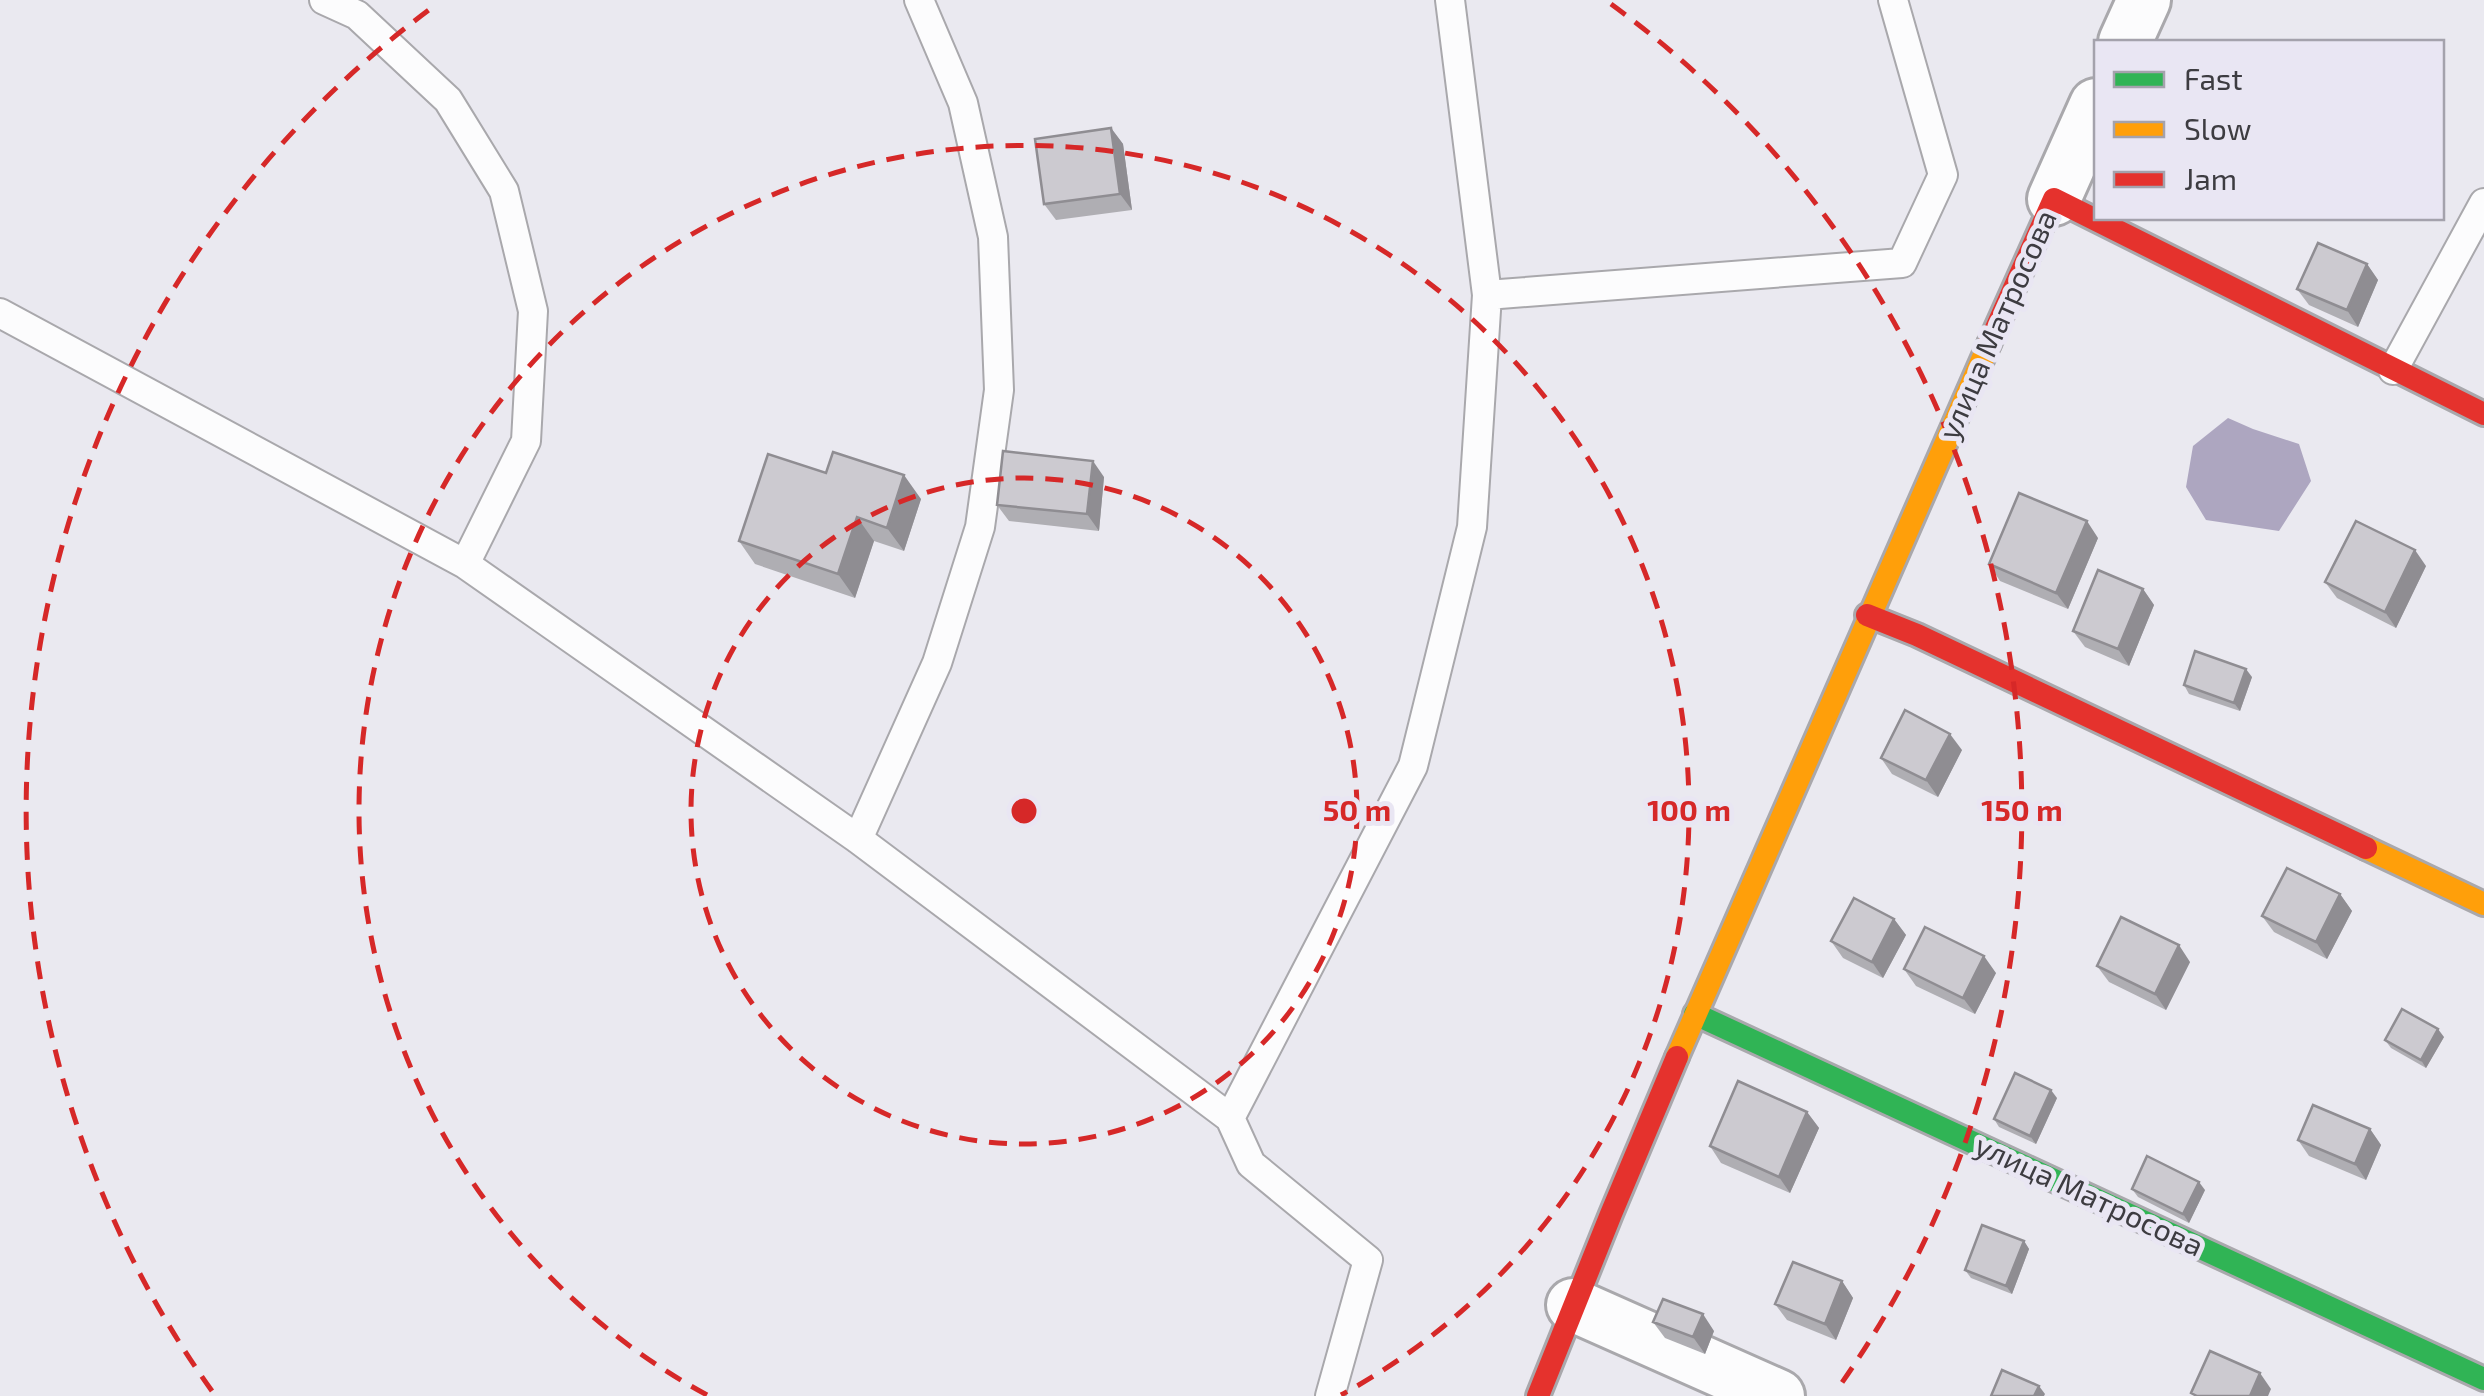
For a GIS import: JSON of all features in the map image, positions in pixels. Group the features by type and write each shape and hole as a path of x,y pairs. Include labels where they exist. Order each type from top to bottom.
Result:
{"street":[{"path":"2126,40 2144,0"},
{"path":"2054,198 2094,109"},
{"name":"улица Матросова","path":"1538,1396 1695,1014 1867,615 2054,198 2094,218"},
{"name":"улица Матросова","path":"2097,220 2484,414"},
{"path":"1867,615 1918,635 2484,904"},
{"name":"улица Матросова","path":"1695,1014 2484,1378"},
{"path":"1573,1305 1778,1396"}],"lane":[{"path":"324,0 357,14 448,100 504,191 533,311 526,441 465,564"},
{"path":"858,838 937,663 980,527 999,390 993,237 963,103 919,0"},
{"path":"1230,1118 1414,766 1472,527 1487,295 1450,0"},
{"path":"1487,295 1902,263 1943,176 1892,0"},
{"path":"2393,370 2484,203"},
{"path":"0,313 465,564 858,838 1230,1118 1250,1164 1368,1260 1330,1396"}],"shaded area":[{"path":"2228,418 2299,444 2311,481 2279,531 2206,520 2186,487 2193,446"}],"building":[{"path":"1111,128 1120,194 1044,204 1035,139"},
{"path":"2318,243 2367,264 2347,310 2297,289"},
{"path":"1003,451 1093,461 1087,514 997,505"},
{"path":"833,452 904,475 887,528 857,517 838,574 739,541 768,454 826,473"},
{"path":"2019,493 2087,521 2056,593 1989,564"},
{"path":"2356,521 2415,550 2385,612 2325,582"},
{"path":"2098,570 2143,589 2118,649 2073,631"},
{"path":"2195,651 2246,669 2234,703 2184,685"},
{"path":"1905,710 1950,734 1926,780 1881,758"},
{"path":"2287,868 2340,894 2316,942 2262,916"},
{"path":"1854,898 1894,919 1872,962 1831,941"},
{"path":"2121,917 2179,945 2155,994 2097,966"},
{"path":"1925,927 1984,956 1963,998 1904,969"},
{"path":"2402,1009 2438,1029 2421,1060 2385,1040"},
{"path":"2015,1073 2051,1090 2030,1136 1994,1119"},
{"path":"1738,1081 1807,1112 1779,1177 1710,1146"},
{"path":"2313,1105 2370,1129 2355,1164 2298,1140"},
{"path":"2147,1156 2199,1182 2183,1214 2132,1189"},
{"path":"1982,1225 2024,1241 2006,1286 1965,1270"},
{"path":"1793,1262 1842,1281 1825,1324 1775,1304"},
{"path":"1663,1299 1703,1314 1693,1337 1653,1322"},
{"path":"2210,1351 2260,1373 2250,1396 2191,1393"},
{"path":"2002,1370 2039,1386 2034,1396 1991,1396"}],"traffic: fast":[{"path":"1695,1014 2484,1379"}],"traffic: slow":[{"path":"1677,1057 1989,344"},
{"path":"2366,848 2484,904"}],"traffic: jam":[{"path":"1989,344 2054,199 2094,219"},
{"path":"2096,220 2484,414"},
{"path":"1867,615 1917,635 2366,848"},
{"path":"1538,1396 1677,1057"}]}
